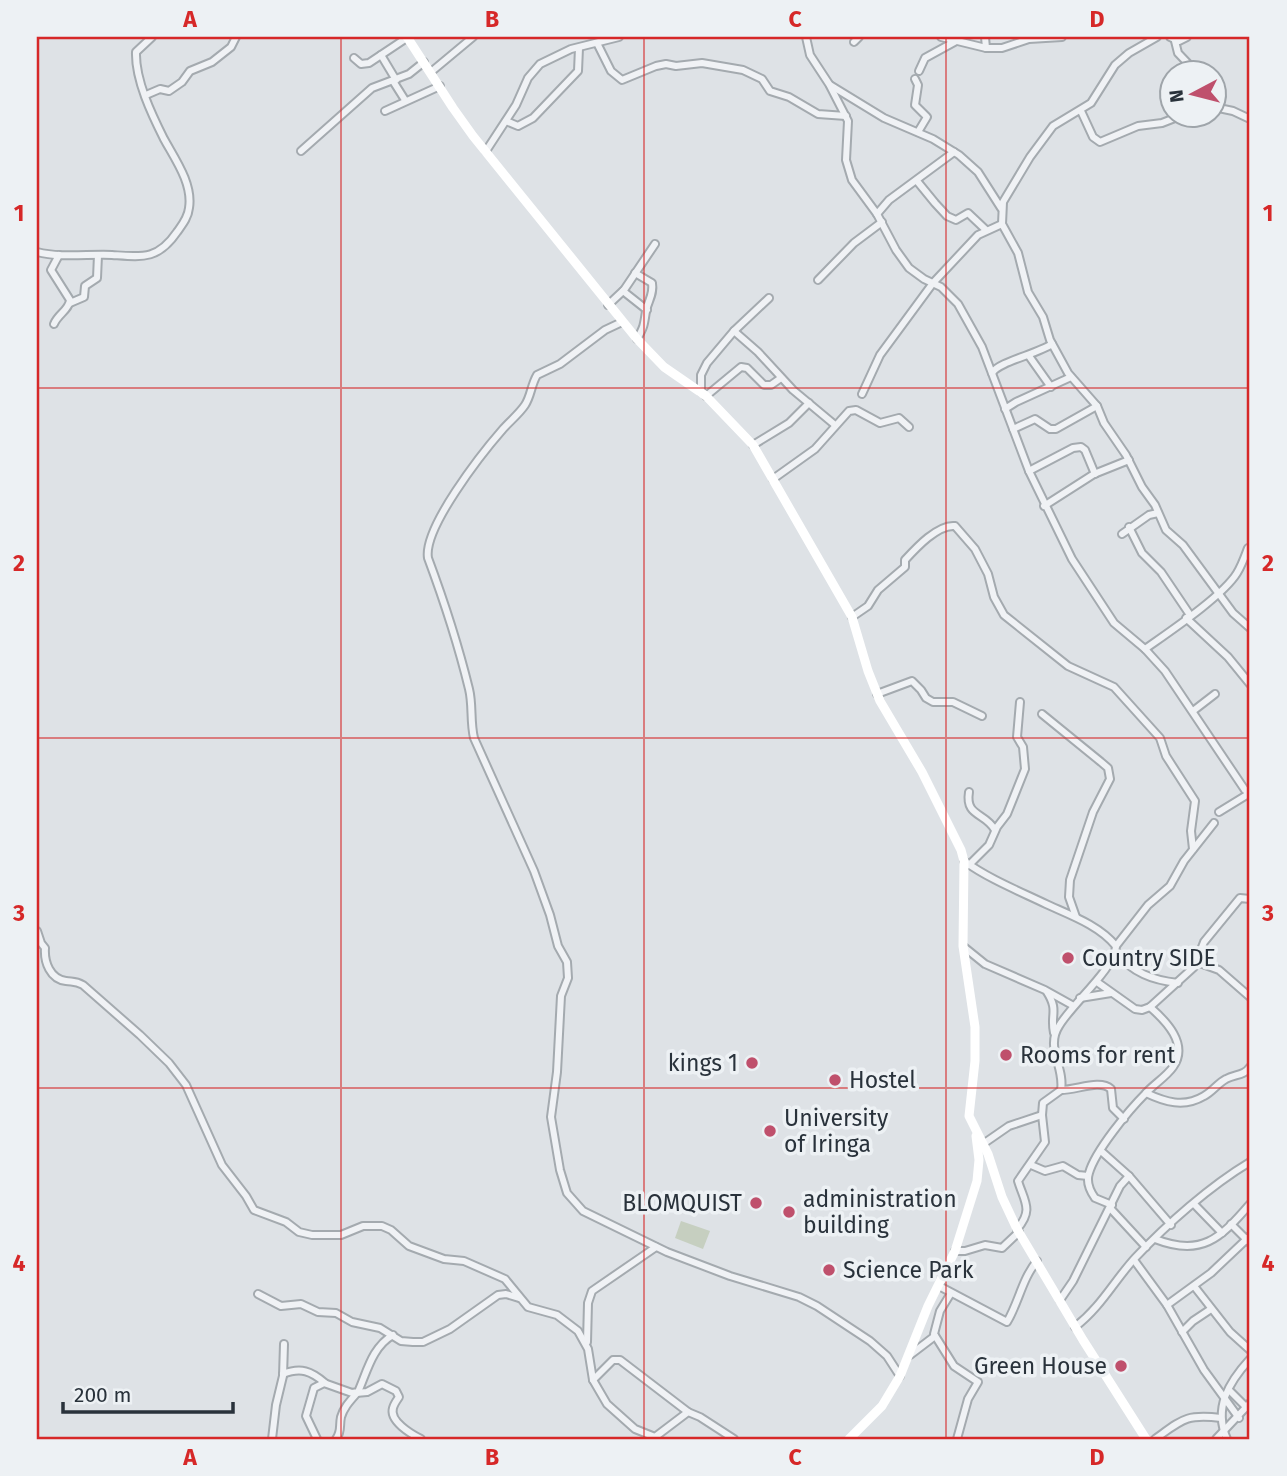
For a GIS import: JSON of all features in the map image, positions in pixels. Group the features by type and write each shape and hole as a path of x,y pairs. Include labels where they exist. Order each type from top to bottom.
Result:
{"street":[{"path":"37,252 136,257 159,251 175,235 189,210 182,174 163,136 139,73 136,52 152,37"},
{"path":"146,95 160,89 169,91 190,71 212,62 231,47 236,37"},
{"path":"354,58 361,64 366,64 407,37 455,111 622,322 664,367 704,394 753,445 852,617 877,694 936,798 966,863 963,946 975,1027 975,1061 968,1110 1018,1230 1146,1439"},
{"path":"432,72 473,37"},
{"path":"486,151 534,70 555,55 619,37"},
{"path":"806,37 810,55 846,116 849,125 845,149 848,168 857,187 877,214 909,268 941,286 958,304 982,347 1029,471 1072,559 1109,618 1165,671 1216,749 1245,790 1250,793 1219,811"},
{"path":"941,37 986,48 1002,48 1029,39 1062,37"},
{"path":"919,71 925,58 973,37"},
{"path":"985,37 986,48"},
{"path":"1001,208 1025,165 1058,122 1082,111 1095,98 1115,65 1129,53 1157,37"},
{"path":"1172,39 1180,41 1187,37"},
{"path":"1172,39 1185,60"},
{"path":"597,44 611,71 622,80 656,66 702,63 743,70 762,79 770,91 789,97 818,114 846,116"},
{"path":"506,121 518,126 533,118 578,71 579,48"},
{"path":"381,55 405,100"},
{"path":"301,151 372,88 408,74 424,62"},
{"path":"915,79 918,85 915,105 927,117 918,132"},
{"path":"829,84 884,118 951,150 978,172 1001,208 1002,224 1018,253 1025,286 1071,377 1097,406 1104,424 1129,460 1166,530 1179,540 1238,619 1250,628"},
{"path":"385,111 440,86"},
{"path":"1228,109 1250,119"},
{"path":"1082,111 1093,136 1100,142 1108,141 1138,126 1158,124"},
{"path":"877,214 889,200 917,181 951,150"},
{"path":"917,181 947,215 956,220 966,213 970,214 986,230"},
{"path":"818,280 854,243 882,222"},
{"path":"862,394 880,355 933,283 978,235 1002,224"},
{"path":"608,305 623,291 655,244"},
{"path":"59,255 51,270 68,294 70,303"},
{"path":"54,324 70,303 84,297 85,286 96,280 99,273 98,255"},
{"path":"635,273 653,284 645,326 637,339"},
{"path":"623,291 647,310"},
{"path":"704,394 702,371 734,331 769,298"},
{"path":"622,322 605,330 560,364 537,375 526,404 498,434 445,508 432,531 427,551 455,633 470,693 470,720 474,738 534,871 558,946 567,962 568,978 561,996 557,1072 551,1113 551,1128 563,1182 567,1193 583,1211 656,1247 730,1276 810,1302 870,1341 887,1356 900,1376"},
{"path":"734,331 758,352 781,379 835,425"},
{"path":"992,373 999,365 1029,356 1052,344"},
{"path":"1029,356 1051,387"},
{"path":"704,394 741,367 747,368 764,385 771,385 781,379"},
{"path":"1005,409 1071,377"},
{"path":"753,445 789,424 809,403"},
{"path":"1013,429 1035,419 1050,429 1056,429 1097,406"},
{"path":"773,480 815,449 846,413 856,410 875,422 900,418 909,427"},
{"path":"1029,471 1073,448 1081,447 1085,450 1095,474"},
{"path":"1044,506 1095,474 1129,460"},
{"path":"1122,534 1152,513 1158,513"},
{"path":"852,617 867,606 878,590 904,568 905,560 915,550 940,529 955,526 975,550 988,574 994,597 1006,618 1068,666 1114,687 1160,738 1166,756 1195,801 1191,827 1193,849"},
{"path":"1129,527 1142,553 1161,572 1188,617 1228,657 1250,684"},
{"path":"1144,649 1218,593 1237,574 1248,548"},
{"path":"877,694 912,681 926,698 933,702 953,702 982,716"},
{"path":"1193,710 1215,694"},
{"path":"966,863 989,845 995,830 1012,806 1025,769 1023,747 1017,740 1020,702"},
{"path":"1042,714 1108,768 1110,779 1093,812 1070,880 1069,897 1076,916"},
{"path":"969,792 970,808 989,821 995,830"},
{"path":"1054,1033 1072,1005 1097,982 1116,949 1148,905 1170,886 1193,849 1214,823"},
{"path":"966,863 1015,889 1076,916 1110,939 1126,964 1140,973 1160,981 1178,983"},
{"path":"1097,982 1135,1009 1150,1007 1195,967 1204,943 1240,898 1250,899"},
{"path":"37,931 45,948 45,957 51,973 63,981 76,981 83,985 140,1035 188,1088 222,1165 254,1210 276,1217 297,1230 312,1235 341,1235 363,1226 383,1226 413,1247 444,1259 464,1261 505,1279 520,1298 535,1310 561,1317 578,1331 587,1344"},
{"path":"963,946 985,964 1072,1005"},
{"path":"1197,962 1219,970 1250,997"},
{"path":"1045,990 1054,1005 1053,1047 1060,1072 1061,1090"},
{"path":"1080,998 1111,993"},
{"path":"1146,1247 1111,1207 1095,1198 1088,1185 1088,1176 1101,1151 1124,1118 1173,1067 1177,1055 1175,1034 1150,1007"},
{"path":"1146,1093 1170,1103 1188,1102 1206,1096 1226,1079 1241,1074 1250,1067"},
{"path":"955,1251 985,1245 1002,1248 1024,1221 1027,1211 1023,1192 1017,1183 1045,1142 1042,1115 1045,1101 1061,1090 1086,1088 1099,1083 1109,1086 1113,1108 1124,1118"},
{"path":"983,1144 1009,1126 1042,1115"},
{"path":"853,1438 882,1406 900,1376 928,1306 955,1251 977,1181 979,1160 976,1131"},
{"path":"1101,1151 1123,1169 1171,1224"},
{"path":"1075,1326 1101,1303 1146,1247 1194,1204 1250,1162"},
{"path":"1031,1165 1045,1171 1063,1166 1078,1175 1088,1176"},
{"path":"1060,1300 1073,1281 1111,1207 1120,1186 1123,1169"},
{"path":"1120,1186 1129,1176"},
{"path":"1194,1204 1222,1233"},
{"path":"1155,1239 1176,1246 1199,1246 1215,1240 1250,1204"},
{"path":"1167,1306 1249,1240 1231,1224"},
{"path":"656,1247 592,1291 588,1303 587,1344 593,1380 613,1411 635,1429 650,1436 657,1437 688,1412"},
{"path":"1134,1260 1167,1306 1223,1398 1239,1418"},
{"path":"939,1286 1007,1322 1025,1278 1037,1261"},
{"path":"1194,1286 1234,1337 1250,1350"},
{"path":"951,1293 935,1322 935,1336 954,1366 978,1381 968,1399 957,1439"},
{"path":"258,1294 281,1306 305,1305 318,1312 336,1313 352,1322 380,1328 403,1341 423,1342 450,1329 494,1297 506,1294 520,1298"},
{"path":"1182,1332 1211,1309"},
{"path":"336,1439 341,1433 340,1422 345,1407 356,1393 379,1346 393,1335"},
{"path":"910,1355 935,1336"},
{"path":"272,1439 285,1344"},
{"path":"1225,1436 1221,1418 1223,1398 1250,1359"},
{"path":"593,1380 613,1360 620,1360 688,1412 733,1439"},
{"path":"283,1374 297,1369 306,1370 325,1383 356,1393 367,1392 382,1384 399,1396 393,1408 394,1416 410,1433 421,1439"},
{"path":"317,1439 306,1416 312,1391 317,1385 325,1383"},
{"path":"1216,1439 1225,1436 1249,1405 1229,1390"},
{"path":"1155,1439 1187,1418 1221,1418"}],"green space":[{"path":"681,1221 710,1231 703,1249 675,1238"}],"place":[{"name":"Country SIDE","path":"1068,958"},
{"name":"Rooms for rent","path":"1006,1055"},
{"name":"kings 1","path":"752,1063"},
{"name":"Hostel","path":"835,1080"},
{"name":"University of Iringa","path":"770,1131"},
{"name":"BLOMQUIST","path":"756,1203"},
{"name":"administration building","path":"789,1212"},
{"name":"Science Park","path":"829,1270"},
{"name":"Green House","path":"1121,1366"}]}
